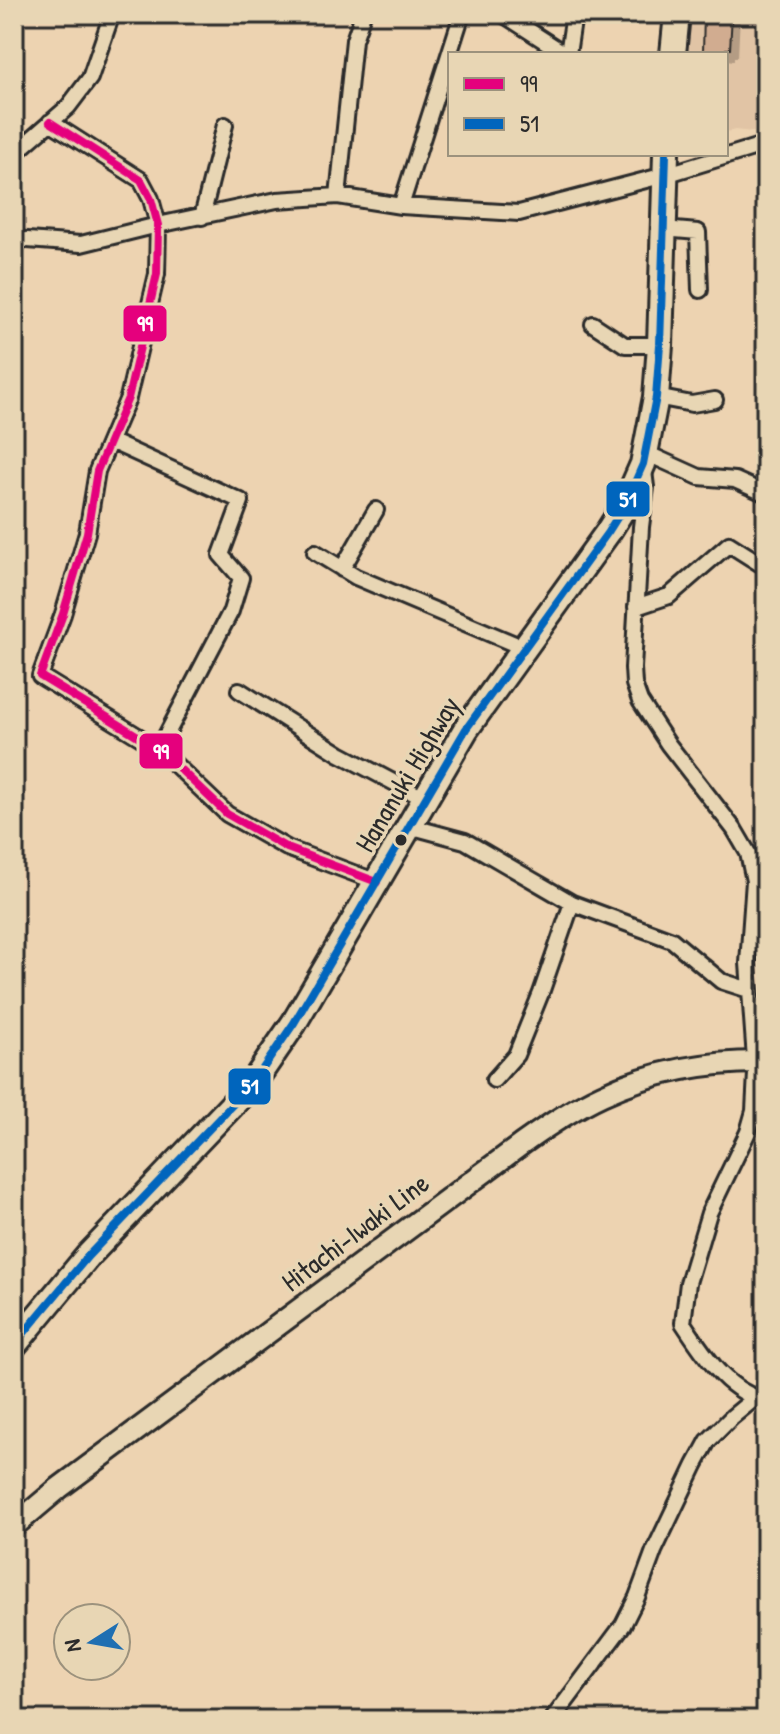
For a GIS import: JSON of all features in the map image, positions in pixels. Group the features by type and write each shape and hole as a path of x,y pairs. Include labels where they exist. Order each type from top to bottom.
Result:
{"highway":[{"path":"673,52 677,14"},
{"name":"Hananuki Highway","path":"14,1345 88,1256 253,1083 294,1023 466,729 625,505 645,459 656,397 666,164"}],"main road":[{"name":"Hitachi-Iwaki Line","path":"14,1526 59,1488 554,1122 601,1095 664,1073 760,1062"}],"street":[{"path":"14,154 68,107 90,78 112,14"},
{"path":"338,196 354,40 363,14"},
{"path":"450,52 462,14"},
{"path":"503,14 558,52 574,14"},
{"path":"401,206 448,58"},
{"path":"50,122 141,180 151,199 158,225 157,274 128,398 97,471 87,533 63,614 40,676 159,749 227,814 287,848 377,882"},
{"path":"202,217 225,125"},
{"path":"728,152 766,144"},
{"path":"14,239 81,244 277,200 338,196 401,206 519,213 666,164 706,156"},
{"path":"663,229 698,232 700,290"},
{"path":"593,324 625,345 660,345"},
{"path":"656,397 692,404 715,400"},
{"path":"110,441 241,501 221,555 241,578 231,611 159,749"},
{"path":"552,1720 623,1625 654,1551 708,1441 732,1417 760,1399 729,1381 712,1366 683,1323 688,1283 709,1213 748,1132 754,1111 760,1062 748,963 754,881 748,853 734,829 668,744 640,701 633,668 646,487 645,459 699,477 735,480 764,493"},
{"path":"342,569 376,510"},
{"path":"636,607 669,596 729,544 759,563 766,557"},
{"path":"315,552 356,577 524,648"},
{"path":"239,690 340,754 425,799"},
{"path":"409,826 465,841 572,903 672,940 721,981 749,990"},
{"path":"494,1080 516,1055 572,903"}],"shaded area":[{"path":"689,14 766,14 766,132 728,132 728,52 686,52"}],"building":[{"path":"704,14 732,14 730,49 726,52 703,52"}],"transit line":[{"name":"99","path":"50,122 141,180 151,199 158,225 157,274 128,398 97,471 87,533 63,614 40,676 159,749 227,814 287,848 377,882"},
{"name":"51","path":"14,1345 88,1256 253,1083 294,1023 466,729 625,505 643,464 656,397 666,156"}]}
